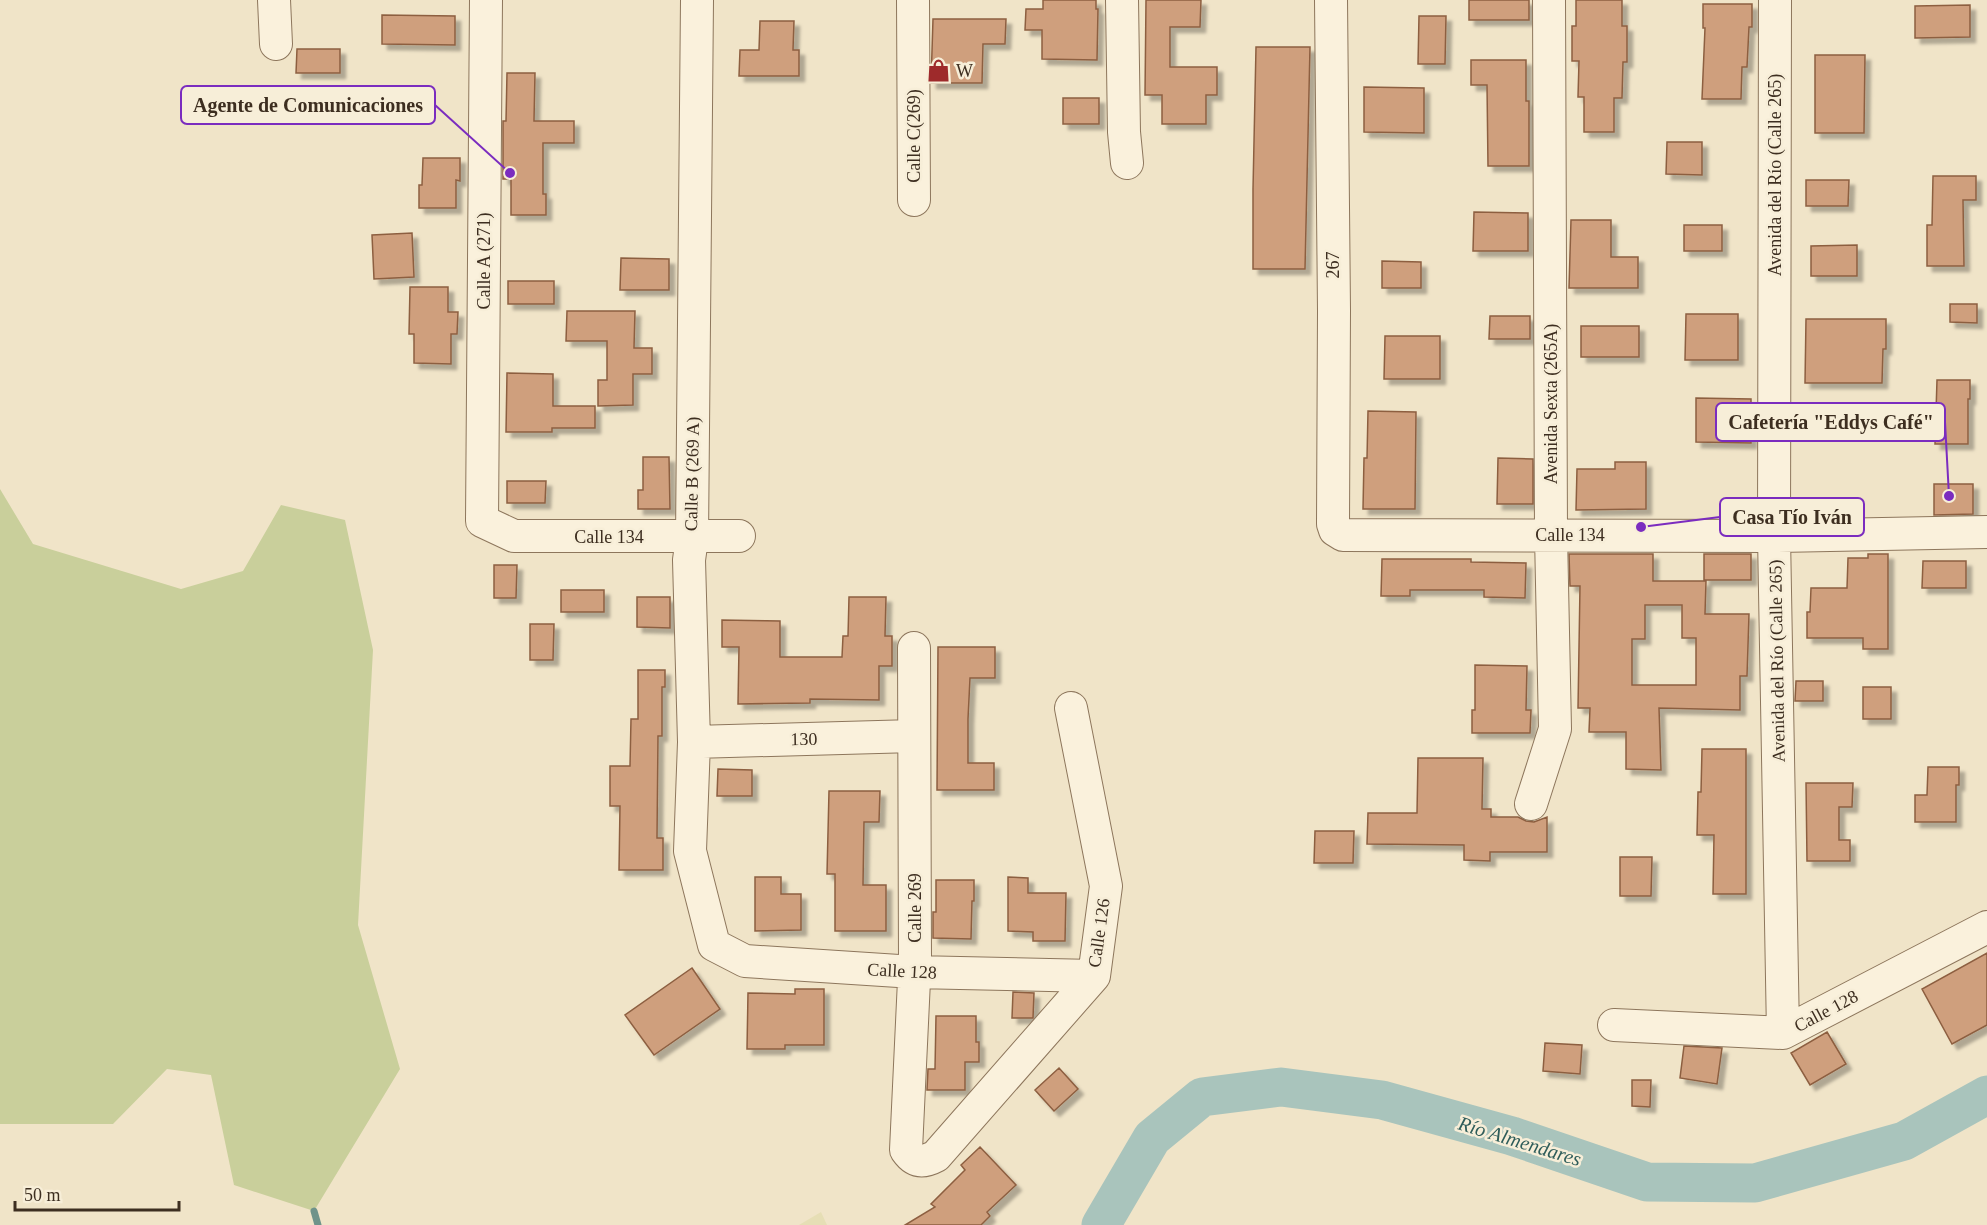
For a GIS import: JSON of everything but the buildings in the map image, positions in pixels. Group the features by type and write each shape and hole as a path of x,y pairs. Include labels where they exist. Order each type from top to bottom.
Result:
{"street":[{"path":"274,0 276,44"},
{"name":"Calle A (271)","path":"482,521 486,0"},
{"name":"Calle B (269 A)","path":"697,0 692,538 689,560 694,742 690,851 714,945"},
{"name":"Calle C(269)","path":"913,0 914,200"},
{"path":"1122,0 1124,132 1127,163"},
{"name":"267","path":"1331,0 1334,310 1333,524 1335,530"},
{"name":"Avenida Sexta (265A)","path":"1531,804 1555,729 1551,535 1549,0"},
{"name":"Avenida del Río (Calle 265)","path":"1775,0 1774,536 1783,1033"},
{"name":"Calle 134","path":"482,521 514,536 692,538 739,536"},
{"name":"Calle 134","path":"1335,530 1343,535 1774,536 1987,532"},
{"name":"Calle 269","path":"914,648 914,972 906,1150 911,1158 919,1162"},
{"name":"Calle 126","path":"919,1162 936,1156 1094,976 1106,886 1071,708"},
{"name":"130","path":"694,742 914,736"},
{"name":"Calle 128","path":"1614,1025 1783,1033 1987,927"},
{"name":"Calle 128","path":"714,945 745,961 914,972 1094,976"}],"shaded area":[{"path":"821,1212 827,1225 799,1225"}],"green space":[{"path":"0,489 33,544 181,589 243,571 281,505 345,520 373,650 358,925 400,1069 314,1211 234,1185 211,1075 167,1069 113,1124 0,1124"}],"waterway":[{"name":"Río Almendares","path":"1101,1225 1152,1138 1202,1097 1281,1087 1382,1100 1512,1136 1647,1182 1755,1183 1904,1141 1987,1095"},
{"path":"314,1211 318,1225"}],"place":[{"name":"W","path":"938,71"},
{"name":"Agente de Comunicaciones","path":"510,173"},
{"name":"Cafetería \"Eddys Café\"","path":"1949,496"},
{"name":"Casa Tío Iván","path":"1641,527"}]}
